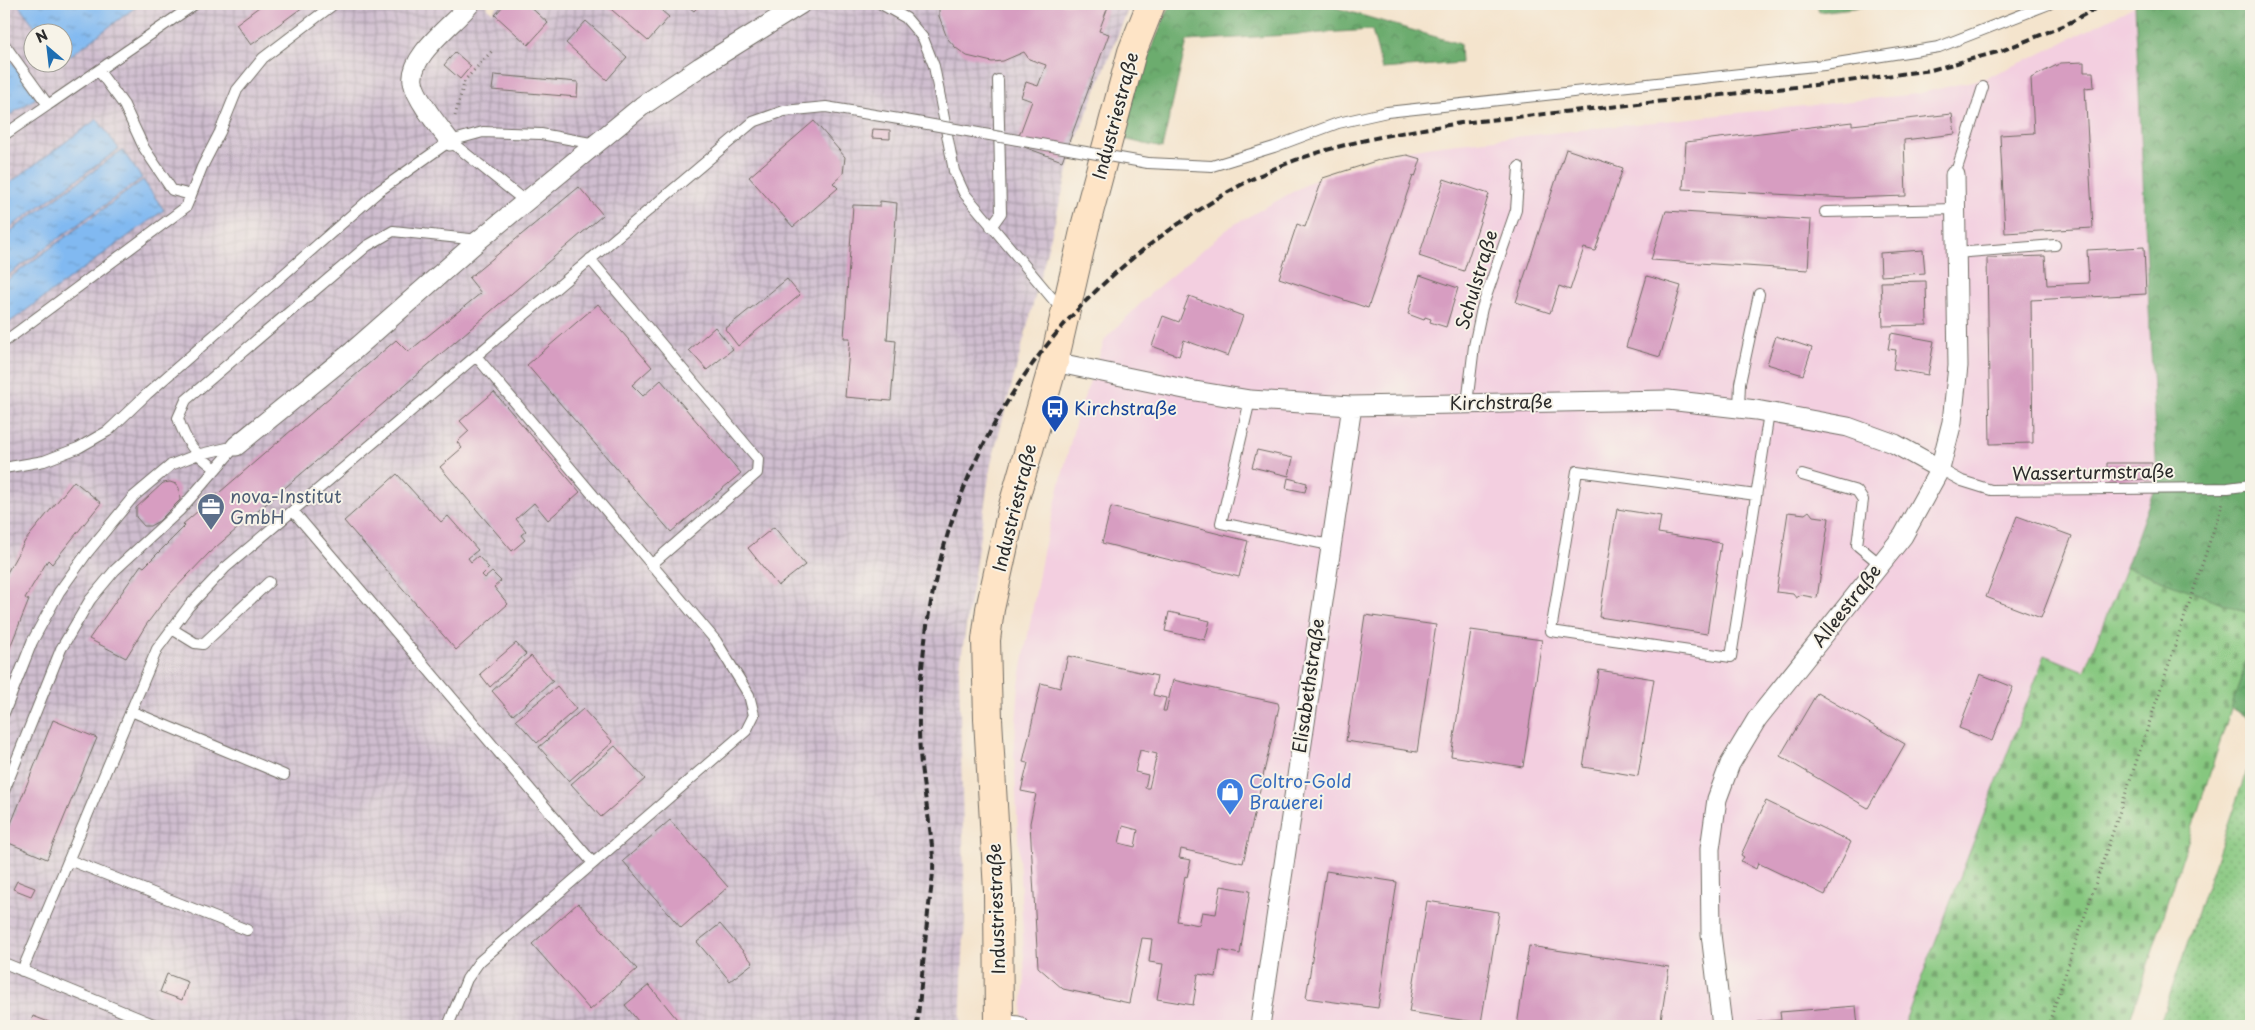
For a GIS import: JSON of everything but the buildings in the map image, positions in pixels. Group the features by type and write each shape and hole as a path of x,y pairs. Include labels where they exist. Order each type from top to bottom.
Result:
{"main road":[{"name":"Industriestraße","path":"1005,1025 988,718 986,640 990,609 1012,509 1054,362 1085,227 1132,52 1151,4"}],"street":[{"path":"450,141 413,84 413,68 420,56 470,4"},
{"path":"236,446 353,351 480,240 650,100 801,4"},
{"name":"Alleestraße","path":"1722,1026 1711,934 1710,849 1717,799 1730,764 1757,719 1907,528 1940,469 1952,422 1958,366 1955,175"},
{"name":"Kirchstraße","path":"1054,362 1189,390 1250,400 1352,406 1668,400 1739,408 1848,427 1895,444 1940,469"},
{"name":"Elisabethstraße","path":"1260,1026 1352,406"}],"lane":[{"path":"4,135 195,4"},
{"path":"4,342 186,206 237,90 263,58 334,4"},
{"path":"881,4 906,18 923,38 934,66 954,171 964,193 1065,313"},
{"path":"22,971 157,648 189,606 225,568 753,122 784,111 826,107 1148,163 1212,166 1274,147 1338,123 1387,112 1824,65 1940,47 2049,4"},
{"path":"4,44 48,105"},
{"path":"99,71 124,105 144,148 172,190 191,195"},
{"path":"991,227 1001,213 998,80"},
{"path":"1955,175 1983,87"},
{"path":"4,468 44,461 78,448 108,431 379,191 450,141 483,132 541,134 596,144"},
{"path":"450,141 526,202"},
{"name":"Schulstraße","path":"1467,404 1474,346 1482,308 1516,210 1519,167"},
{"path":"1825,212 1956,209"},
{"path":"216,469 196,455 182,433 178,418 186,400 367,246 393,231 480,240"},
{"path":"1956,253 2055,246"},
{"path":"590,260 758,459 757,473 652,565"},
{"path":"1739,408 1740,383 1759,294"},
{"path":"448,1026 467,979 479,962 746,731 754,715 749,695 716,642 476,356"},
{"path":"1250,400 1221,524 1330,545"},
{"path":"1756,494 1577,471 1551,631 1731,657 1769,413"},
{"path":"4,713 32,642 65,584 87,553 133,498 171,465 196,455 236,446"},
{"path":"4,791 61,649 90,600 115,570 180,510 236,446"},
{"name":"Wasserturmstraße","path":"1940,469 1962,481 1991,490 2228,488 2251,485"},
{"path":"1802,475 1857,491 1863,500 1857,544 1880,564"},
{"path":"293,511 593,864"},
{"path":"172,629 195,643 203,644 270,582"},
{"path":"131,711 284,775"},
{"path":"69,860 247,930"},
{"path":"4,965 158,1026"}],"path":[{"path":"456,107 466,80 492,51"},
{"path":"2048,1026 2228,488"}],"shaded area":[{"path":"4,4 488,4 487,7 492,12 499,4 1130,4 1076,141 991,464 959,672 965,912 960,1026 4,1026"},
{"path":"2135,6 2157,481 2126,567 2083,671 2045,655 1903,1026 1021,1026 1025,977 1014,754 1019,684 1043,552 1076,420 1105,339 1153,291 1230,227 1319,177 1402,151 1440,145 1916,94 1985,78 2034,57"}],"green space":[{"path":"1170,4 1323,4 1460,44 1461,63 1382,69 1372,30 1187,41 1162,148 1119,138 1132,96"},
{"path":"1817,4 1886,4 1819,12"},
{"path":"2138,4 2251,4 2251,614 2126,567 2157,481 2135,6"},
{"path":"2126,567 2251,614 2251,647 2128,1026 1903,1026 2045,655 2084,671"},
{"path":"2251,647 2251,720 2231,708"},
{"path":"2251,758 2251,1026 2159,1026"}],"water":[{"path":"18,4 140,4 72,54 72,22 32,22"},
{"path":"4,50 36,98 4,119"},
{"path":"97,119 119,149 4,232 4,187"},
{"path":"122,150 142,178 4,278 4,236"},
{"path":"143,180 164,210 6,325 4,321 4,282"}],"railway":[{"path":"917,1026 933,865 920,752 920,689 931,599 948,533 971,471 1001,412 1038,357 1081,306 1130,260 1186,219 1237,187 1269,171 1339,147 1388,135 1461,123 1833,83 1931,70 2001,51 2065,25 2104,4"}],"place":[{"name":"Kirchstraße","path":"1055,433"},
{"name":"nova-Institut GmbH","path":"211,531"},
{"name":"Coltro-Gold Brauerei","path":"1230,816"}]}
